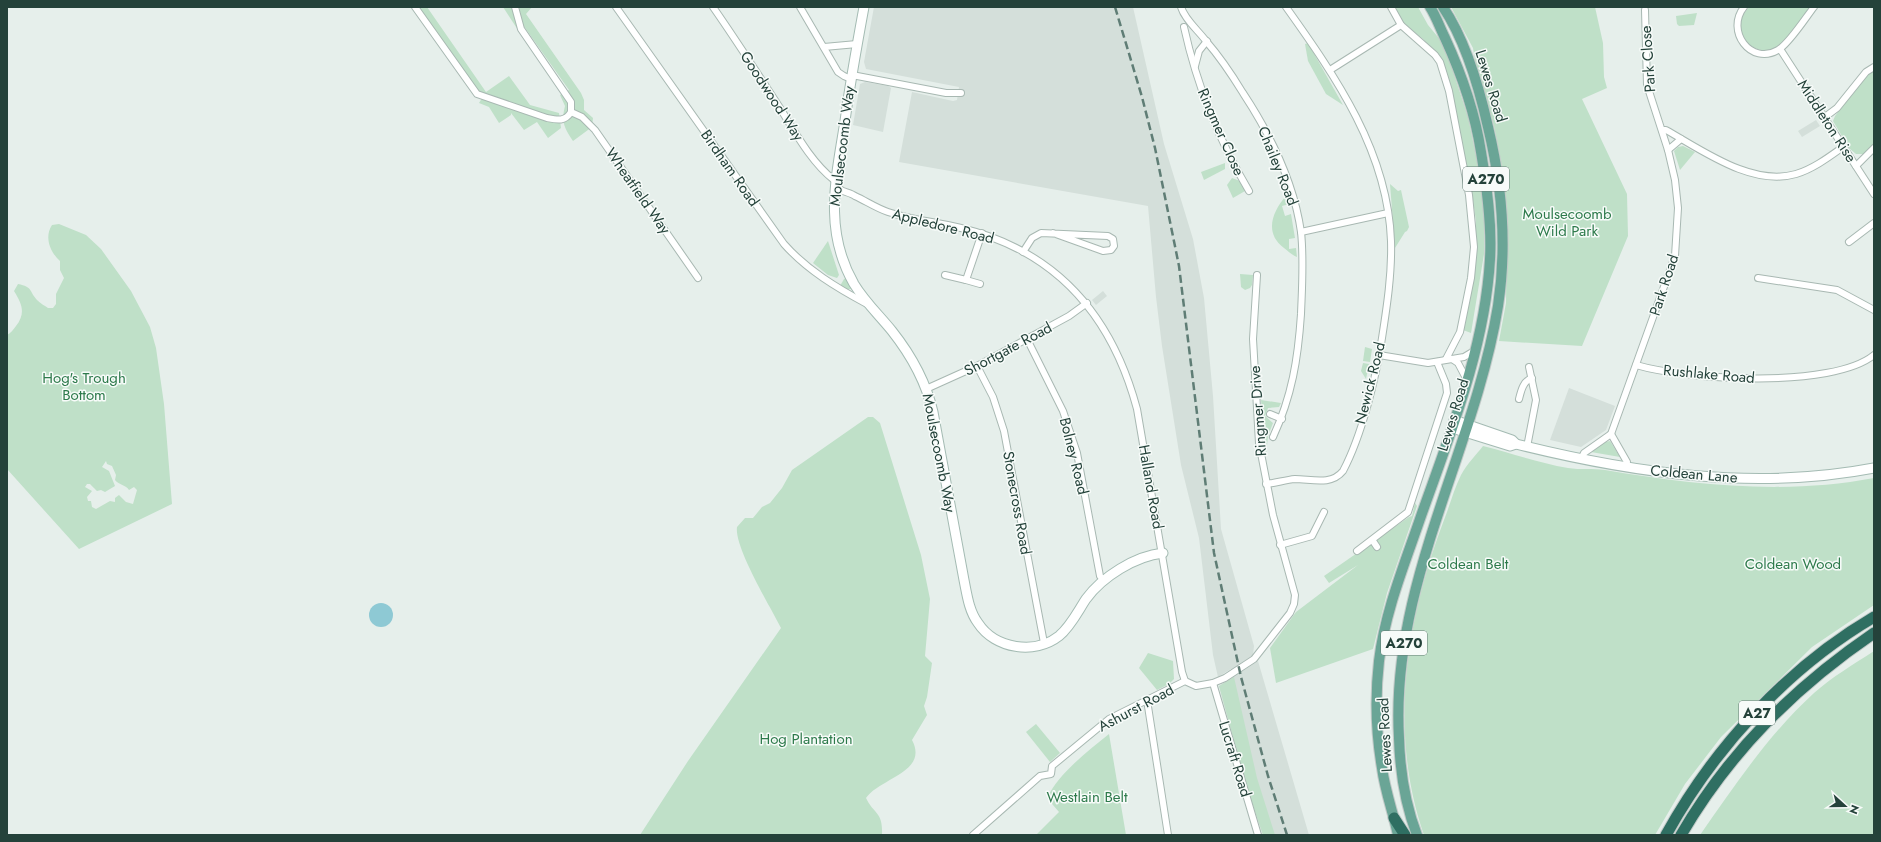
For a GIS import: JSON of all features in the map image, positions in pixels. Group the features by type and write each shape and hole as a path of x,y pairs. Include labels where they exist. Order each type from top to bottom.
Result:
{"highway":[{"name":"A27","path":"1666,835 1677,815 1703,777 1744,725 1790,680 1820,654 1874,617"},
{"name":"A27","path":"1682,835 1713,786 1770,718 1830,664 1874,633"},
{"path":"1394,818 1405,835"}],"main road":[{"name":"Lewes Road","path":"1394,818 1382,769 1378,735 1376,698 1379,661 1385,629 1401,575 1453,424 1476,348 1485,307 1490,258 1490,217 1485,176 1471,107 1460,73 1430,7"},
{"name":"Lewes Road","path":"1417,835 1406,795 1400,759 1397,713 1399,675 1416,585 1466,429 1487,354 1498,306 1502,258 1502,217 1491,139 1483,103 1472,69 1451,18 1443,7"},
{"path":"1476,348 1485,348 1498,306"},
{"name":"A270","path":"1394,818 1398,835"}],"street":[{"path":"415,7 477,94 556,120 564,119 571,112 570,100 520,29 515,7"},
{"name":"Birdham Road","path":"616,7 784,244 799,260 822,277 868,305"},
{"name":"Goodwood Way","path":"713,7 801,142 828,176 835,181"},
{"path":"800,7 840,74 961,94"},
{"name":"Moulsecoomb Way","path":"864,7 851,77 835,181 834,219 840,252 848,272 868,305 904,347 926,389 933,412 964,580 972,613 983,630 1003,643 1021,647 1044,643 1054,639 1064,631 1087,598 1104,580 1133,563 1163,553"},
{"name":"Chailey Road","path":"1181,7 1184,15 1206,41 1242,90 1270,141 1292,192 1301,232 1303,266 1298,348 1293,386 1274,437"},
{"name":"Newick Road","path":"1266,484 1294,479 1328,480 1341,474 1347,462 1364,415 1379,355 1390,267 1391,241 1388,213 1382,178 1372,150 1355,114 1330,70 1286,7"},
{"path":"1391,7 1401,25 1435,55 1440,62 1449,91 1469,195 1474,247 1471,278 1460,332 1449,359"},
{"path":"1744,7 1740,13 1737,23 1738,34 1744,44 1759,53 1770,53 1780,49 1814,7"},
{"name":"Park Close","path":"1645,10 1647,85 1662,130"},
{"path":"1330,70 1401,25"},
{"name":"Ringmer Close","path":"1184,27 1196,72 1216,129 1249,191"},
{"name":"Ringmer Close","path":"1196,72 1197,56 1206,41"},
{"path":"824,47 857,44"},
{"name":"Middleton Rise","path":"1780,49 1874,194"},
{"path":"1825,117 1837,108 1866,72 1874,67"},
{"name":"Wheatfield Way","path":"571,112 582,118 596,130 698,278"},
{"path":"1662,130 1666,130 1725,163 1758,174 1775,177 1801,172 1843,147"},
{"name":"Park Road","path":"1611,434 1675,256 1678,208 1675,180 1662,130"},
{"path":"1668,150 1681,139"},
{"path":"1856,166 1874,148"},
{"name":"Appledore Road","path":"835,181 840,190 887,212 982,233 1023,252 1054,272 1074,289 1087,303"},
{"path":"1301,232 1388,213"},
{"path":"1849,242 1874,223"},
{"path":"1023,252 1035,235 1044,232 1108,236 1113,239 1115,244 1113,249 1106,252 1053,233"},
{"path":"966,280 982,233"},
{"path":"945,275 980,284"},
{"name":"Ringmer Drive","path":"1257,275 1253,346 1257,421 1266,484 1280,545 1295,595"},
{"path":"1758,278 1837,290 1874,310"},
{"name":"Shortgate Road","path":"926,389 977,366 1069,316 1087,303"},
{"name":"Halland Road","path":"1087,303 1104,327 1117,352 1132,391 1140,425 1163,553 1182,672 1185,681"},
{"name":"Bolney Road","path":"1027,339 1063,411 1077,453 1100,576 1104,580"},
{"path":"1379,355 1424,363 1467,356 1476,348"},
{"name":"Rushlake Road","path":"1636,365 1711,377 1775,378 1843,369 1863,362 1874,355"},
{"path":"1449,359 1459,365 1466,380"},
{"path":"1356,551 1373,541 1402,518 1409,510 1447,393 1446,384 1437,362"},
{"name":"Stonecross Road","path":"977,366 993,398 1004,431 1044,643"},
{"path":"1527,447 1535,408 1532,378 1529,367"},
{"path":"1519,399 1523,386 1527,380 1532,378"},
{"path":"1270,414 1282,418"},
{"name":"Coldean Lane","path":"1453,424 1466,429 1512,440 1516,444 1527,447 1582,459 1626,467 1707,476 1751,478 1820,476 1874,468"},
{"path":"1582,459 1584,453 1611,434 1626,462 1626,467"},
{"path":"1280,545 1312,536 1324,512"},
{"path":"1373,541 1377,547"},
{"name":"Ashurst Road","path":"973,835 1040,776 1051,774 1052,766 1090,733 1118,714 1185,681 1196,686 1213,683 1225,678 1258,656 1292,610 1295,595"},
{"name":"Lucraft Road","path":"1213,683 1258,835"},
{"path":"1147,700 1168,835"}],"shaded area":[{"path":"874,7 1133,7 1164,144 1193,239 1204,298 1213,396 1221,529 1254,646 1253,655 1241,663 1243,671 1258,661 1309,835 1263,835 1248,791 1219,686 1233,677 1231,669 1218,677 1213,655 1199,538 1181,465 1162,346 1148,206 899,162 912,92 953,101 957,100 959,87 866,69 864,62"},
{"path":"865,82 888,86 891,88 883,132 853,125 860,84"},
{"path":"1816,120 1820,126 1802,137 1798,131"},
{"path":"1103,291 1107,296 1096,305 1092,300"},
{"path":"1569,388 1615,406 1606,430 1581,447 1550,440"}],"green space":[{"path":"418,7 427,7 486,92 509,76 530,105 559,113 561,128 548,138 537,122 524,130 511,113 511,115 499,123 489,107 479,103 484,95 478,92"},
{"path":"503,7 512,7 518,30"},
{"path":"519,7 532,7 526,14 581,93 584,100 584,110 593,118 592,127 573,141 564,124 563,116 565,106 560,95 569,90 523,25"},
{"path":"1394,7 1418,7 1428,25 1442,42 1468,117 1481,180 1484,208 1484,254 1471,333 1463,330 1474,272 1476,221 1471,187 1451,88 1446,71 1439,56 1423,39 1403,23"},
{"name":"Moulsecoomb Wild Park","path":"1451,7 1595,7 1603,43 1604,77 1607,88 1582,99 1627,194 1628,236 1582,346 1499,341 1506,303 1507,213 1503,172 1494,126 1476,66 1473,48"},
{"path":"1749,7 1811,7 1792,33 1779,46 1772,50 1764,50 1757,49 1750,45 1741,33 1740,25 1742,17"},
{"path":"1697,13 1694,25 1679,26 1677,24 1676,16"},
{"path":"1308,43 1343,105 1326,94 1308,61 1305,44"},
{"path":"1874,70 1874,143 1864,154 1856,154 1849,148 1833,121 1835,116 1867,76"},
{"path":"1683,146 1695,152 1680,170 1674,151 1678,147"},
{"path":"1225,163 1225,169 1204,180 1201,172"},
{"path":"1232,178 1240,181 1245,191 1233,198 1227,185"},
{"path":"1390,184 1398,191 1401,190 1409,227 1395,248"},
{"path":"1286,196 1289,204 1282,206 1285,216 1291,214 1295,238 1289,239 1289,249 1296,248 1297,257 1278,242 1272,229 1274,216 1281,202"},
{"name":"Hog's Trough Bottom","path":"59,224 86,235 101,249 131,291 150,327 156,348 164,404 172,504 79,549 7,469 7,335 16,326 22,313 21,304 14,291 18,284 23,285 30,290 37,300 48,308 53,308 56,304 56,294 64,278 60,270 60,261 53,253 49,244 48,234 52,225","holes":["106,461 107,464 112,466 116,475 115,480 117,482 129,490 134,487 137,490 133,504 126,502 119,495 115,498 115,502 110,501 96,509 92,507 91,501 88,501 87,497 92,491 85,487 87,484 90,484 97,491 101,490 105,492 115,486 109,471 102,467"]},
{"path":"828,241 839,275 837,278 828,275 813,263"},
{"path":"1240,274 1253,275 1252,285 1250,288 1245,290 1241,287"},
{"path":"847,278 852,289 844,289 840,286 844,279"},
{"path":"1365,347 1372,349 1370,362 1363,361"},
{"path":"1363,363 1369,364 1366,379 1361,371"},
{"path":"1261,400 1281,403 1279,407 1268,408 1265,416 1273,423 1268,436 1266,455"},
{"name":"Hog Plantation","path":"868,417 873,417 880,423 921,555 930,599 925,656 932,663 927,697 924,706 927,715 912,740 915,751 914,760 901,774 881,785 866,798 881,821 882,835 640,835 688,761 781,628 747,562 741,548 737,527 745,518 753,518 762,507 770,503 782,488 792,470"},
{"path":"1610,441 1620,457 1591,452 1605,442"},
{"path":"1483,446 1536,461 1568,468 1600,469 1705,484 1773,487 1807,486 1874,478 1874,605 1812,647 1721,737 1685,784 1655,835 1424,835 1413,796 1407,756 1404,716 1406,676 1411,636 1431,558 1454,491 1463,471"},
{"path":"1415,503 1417,506 1387,593 1373,649 1276,683 1270,648 1296,612 1358,565 1329,583 1324,576 1412,516"},
{"path":"1874,651 1874,835 1700,835 1726,797 1782,725 1814,693 1843,671"},
{"path":"1148,653 1173,661 1174,679 1169,684 1157,690 1139,668"},
{"path":"1234,677 1257,778 1275,835 1263,835 1248,791 1219,686"},
{"path":"1036,724 1060,753 1050,762 1026,732"},
{"name":"Westlain Belt","path":"1109,734 1126,835 1036,835 1059,812 1047,798 1052,789 1074,763"}],"water":[{"path":"381,603 389,607 393,615 389,623 381,627 373,623 369,615 373,607"}],"railway":[{"path":"1115,7 1142,97 1155,148 1179,266 1214,553 1241,677 1268,776 1287,835"}],"park label":[{"name":"Coldean Belt","path":"1468,564"},
{"name":"Coldean Wood","path":"1793,564"}]}
